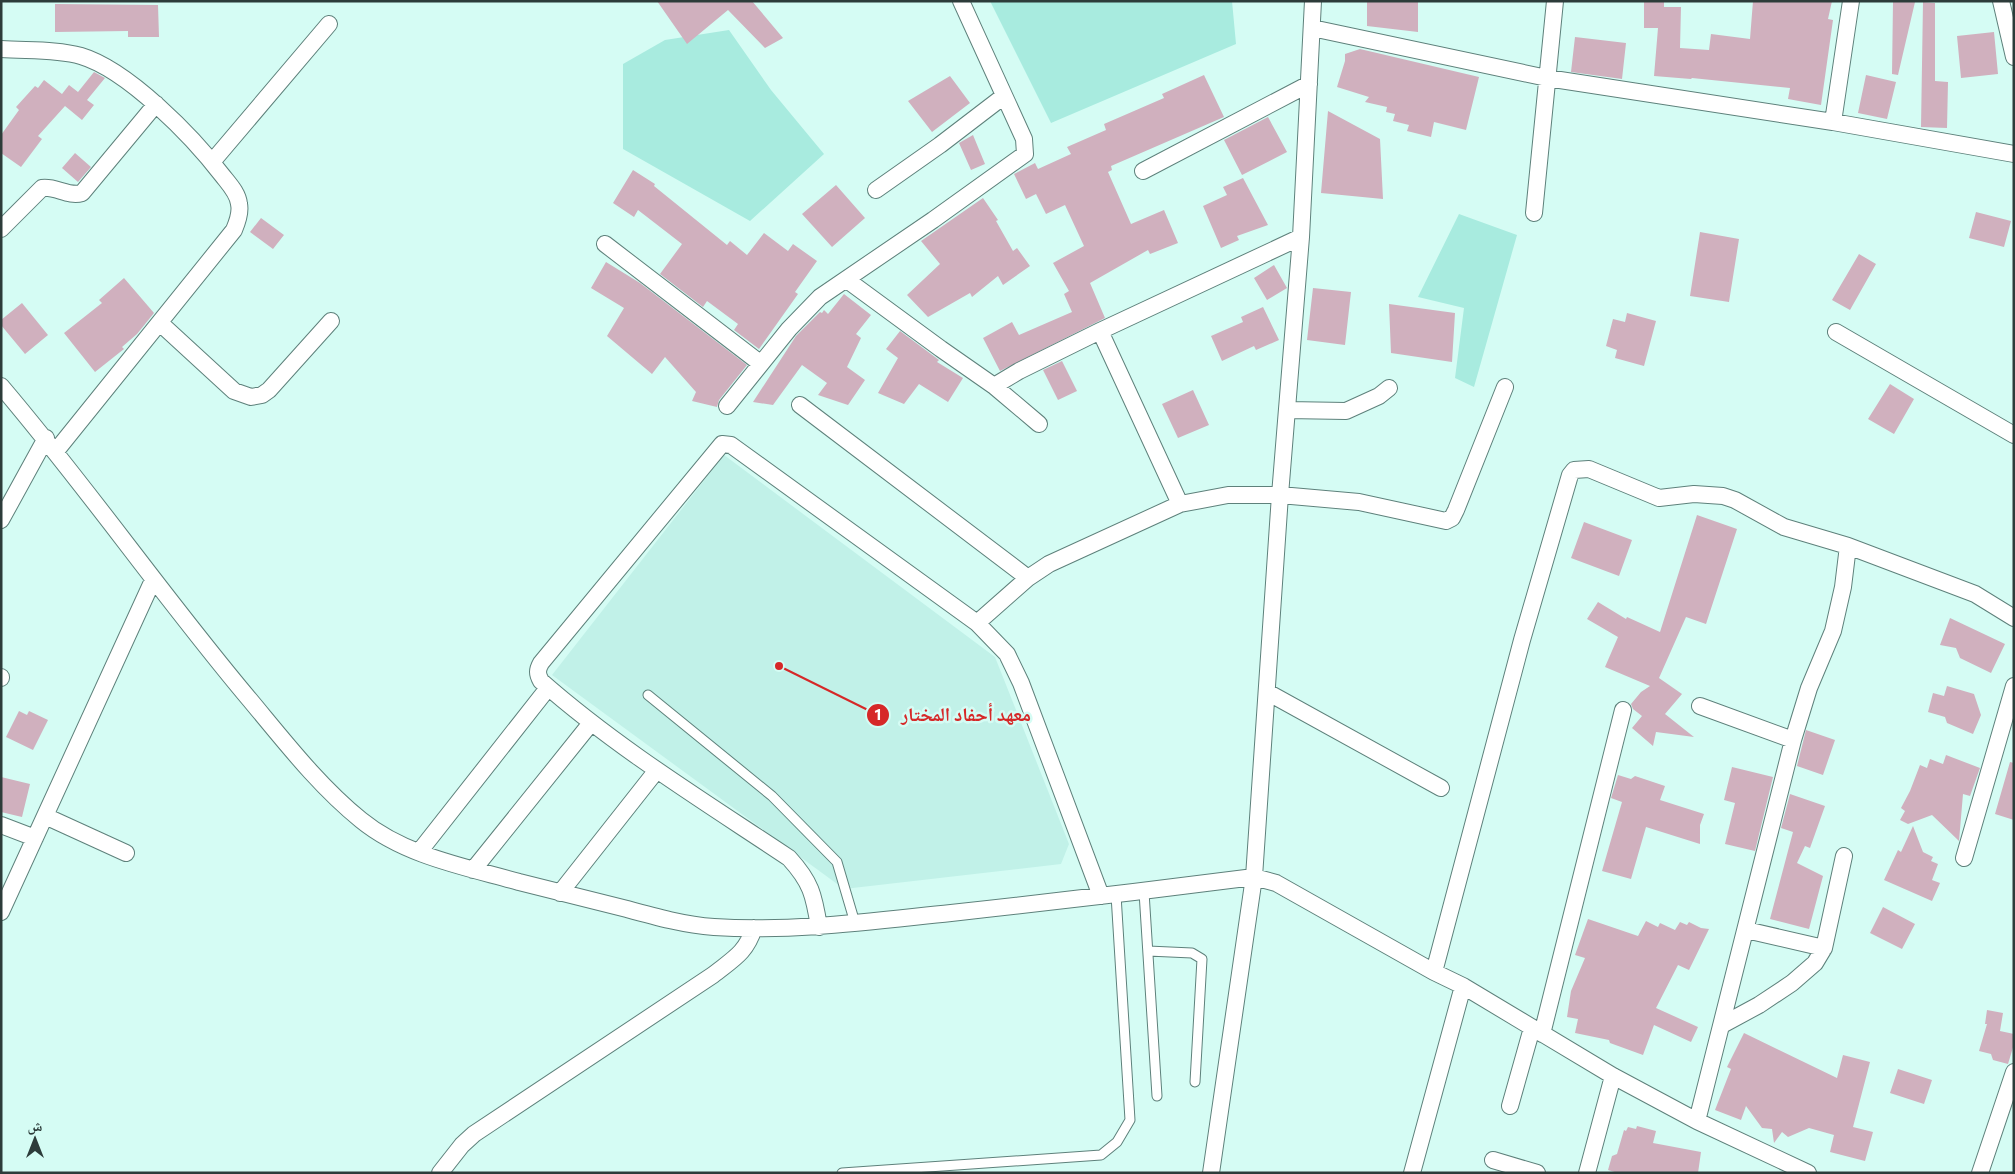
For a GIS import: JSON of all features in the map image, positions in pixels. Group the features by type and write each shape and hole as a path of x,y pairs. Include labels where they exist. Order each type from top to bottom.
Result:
{"street":[{"path":"727,406 760,363 820,297 847,280 1025,154 1024,139 961,1"},
{"path":"1211,1173 1254,877 1280,495 1301,237 1313,1"},
{"path":"1534,213 1555,1"},
{"path":"1833,122 1851,1"},
{"path":"2001,1 2014,57"},
{"path":"212,162 329,24"},
{"path":"1312,28 1547,78 1833,122 2014,154"},
{"path":"1,49 65,53 81,56 122,78 156,104 212,162 234,190 240,204 234,230 160,323 51,445 1,520"},
{"path":"1143,171 1309,84"},
{"path":"876,190 940,145 1004,96"},
{"path":"1,229 42,188 60,189 74,195 82,193 156,104"},
{"path":"994,386 1019,371 1100,331 1301,237"},
{"path":"605,244 760,363"},
{"path":"847,280 994,386 1038,424"},
{"path":"160,323 234,391 252,397 262,395 269,390 332,321"},
{"path":"1100,331 1180,504"},
{"path":"1836,332 2014,434"},
{"path":"1,386 51,445 153,580 290,748 341,802 380,834 419,852 473,870 560,893 674,921 715,927 819,927 1144,892 1254,877 1276,883 1434,972 1463,986 1613,1076 1696,1121 1808,1173"},
{"path":"976,623 1028,578 1061,558 1180,504 1228,495 1280,495 1358,502 1440,521 1452,518 1505,387"},
{"path":"1287,410 1346,411 1379,396 1389,388"},
{"path":"800,406 1028,578"},
{"path":"819,927 815,897 804,874 789,858 656,770 591,723 548,688 537,676 541,663 719,447 726,443 976,623 1007,654 1014,666 1109,896"},
{"path":"1434,972 1522,640 1570,474 1574,470 1589,469 1659,498 1694,494 1723,496 1735,500 1784,527 1848,546 1975,594 2014,618"},
{"path":"1696,1121 1793,740 1809,688 1833,631 1843,587 1848,546"},
{"path":"1,912 153,580"},
{"path":"1964,858 2014,686"},
{"path":"419,852 548,688"},
{"path":"1267,692 1441,788"},
{"path":"1700,706 1793,740"},
{"path":"1510,1106 1537,1031 1623,710"},
{"path":"473,870 591,723"},
{"path":"560,893 656,770"},
{"path":"45,816 126,853"},
{"path":"1,825 35,838"},
{"path":"1722,1024 1760,1005 1815,963 1824,948 1844,856"},
{"path":"440,1173 462,1145 474,1134 714,975 735,958 749,943 754,928"},
{"path":"1746,930 1824,948"},
{"path":"1412,1173 1463,986"},
{"path":"1980,1173 2014,1072"},
{"path":"1587,1173 1613,1076"},
{"path":"1493,1160 1537,1173"}],"lane":[{"path":"648,695 772,796 837,862 855,923"},
{"path":"1144,892 1157,1096"},
{"path":"842,1173 1101,1155 1117,1142 1130,1120 1109,896"},
{"path":"1148,951 1192,953 1202,959 1195,1082"}],"shaded area":[{"path":"724,455 995,657 1069,844 1061,864 844,889 552,675"}],"green space":[{"path":"990,1 1232,1 1236,44 1051,123"},
{"path":"729,30 771,90 824,154 750,221 623,149 623,64 665,40"},
{"path":"1459,214 1517,235 1474,387 1455,378 1464,308 1418,297"}],"building":[{"path":"657,1 752,1 783,38 765,48 728,10 687,44"},
{"path":"1367,1 1418,1 1418,32 1367,26"},
{"path":"1644,1 1664,1 1664,7 1681,7 1680,48 1709,50 1711,34 1750,39 1753,1 1832,1 1828,19 1833,20 1821,105 1788,99 1790,88 1654,76 1658,28 1644,28"},
{"path":"1893,2 1915,2 1898,75 1892,74"},
{"path":"1923,2 1935,3 1935,81 1948,82 1947,128 1921,127"},
{"path":"55,4 158,5 159,37 128,37 128,31 55,32"},
{"path":"1994,32 1998,74 1961,78 1957,36"},
{"path":"1575,37 1626,43 1622,79 1571,72"},
{"path":"1360,49 1479,77 1466,130 1434,122 1431,137 1407,131 1409,125 1393,121 1395,114 1386,112 1387,107 1365,102 1369,97 1337,87 1345,61 1345,54"},
{"path":"94,72 105,78 87,100 94,105 82,120 65,106 38,136 42,139 21,167 1,153 1,135 19,110 16,107 35,86 38,88 44,80 62,94 69,85 78,92"},
{"path":"1204,75 1224,117 1111,166 1112,170 1108,172 1131,224 1164,210 1178,243 1150,254 1148,250 1090,283 1105,318 1000,371 983,338 1012,322 1019,335 1072,312 1064,294 1069,291 1053,263 1084,246 1065,205 1046,214 1036,194 1026,199 1014,174 1035,163 1038,169 1071,154 1067,147 1106,130 1104,124 1164,98 1162,94"},
{"path":"1866,75 1896,82 1887,119 1858,113"},
{"path":"950,76 970,103 932,132 908,101"},
{"path":"1328,111 1380,139 1383,199 1321,193"},
{"path":"1268,117 1287,152 1242,175 1224,140"},
{"path":"973,135 985,164 971,170 959,143"},
{"path":"75,153 91,167 78,182 62,168"},
{"path":"633,170 655,184 654,186 727,245 730,241 747,255 764,233 788,251 793,244 817,261 795,292 798,294 759,349 734,330 738,324 707,301 703,307 660,274 682,244 638,210 634,217 613,203"},
{"path":"1243,178 1268,225 1237,236 1239,240 1221,248 1203,206 1227,195 1223,187"},
{"path":"836,185 865,218 832,247 802,214"},
{"path":"983,198 998,220 996,221 1013,251 1017,248 1030,266 1003,285 998,276 972,297 970,293 928,317 907,295 940,264 921,241"},
{"path":"1976,212 2011,221 2004,247 1969,238"},
{"path":"261,218 284,235 273,249 250,232"},
{"path":"1700,232 1739,239 1729,302 1690,296"},
{"path":"1859,254 1876,264 1850,310 1832,300"},
{"path":"606,262 640,283 747,365 719,400 717,407 692,401 696,392 665,357 652,374 607,336 624,308 591,288"},
{"path":"1274,265 1287,288 1267,300 1254,278"},
{"path":"124,278 154,313 137,334 122,347 124,349 95,372 64,333 102,303 99,300"},
{"path":"1313,288 1351,292 1345,345 1307,340"},
{"path":"844,294 871,315 856,334 861,338 847,367 865,380 848,405 818,395 827,383 802,365 773,405 753,402 796,336 820,312 822,313 824,310 828,314"},
{"path":"22,303 48,335 25,354 1,325 1,320"},
{"path":"1389,304 1455,313 1452,362 1391,353"},
{"path":"1263,307 1279,340 1256,350 1254,346 1222,361 1211,336 1243,322 1241,317"},
{"path":"1627,313 1656,321 1644,366 1615,358 1617,350 1606,346 1613,319 1625,322"},
{"path":"900,331 939,360 937,362 963,378 948,402 919,384 904,404 878,393 898,358 886,349"},
{"path":"1062,361 1077,391 1058,400 1043,370"},
{"path":"1890,384 1914,399 1894,434 1868,419"},
{"path":"1193,390 1209,425 1178,438 1162,404"},
{"path":"1697,515 1737,529 1706,624 1686,617 1659,678 1682,694 1665,714 1694,737 1656,732 1653,746 1632,728 1642,716 1633,709 1631,704 1641,692 1650,686 1605,667 1618,637 1587,619 1598,602 1626,619 1627,617 1660,632"},
{"path":"1584,522 1632,540 1619,576 1571,558"},
{"path":"1950,618 2005,644 1991,673 1960,658 1956,648 1940,645"},
{"path":"1947,686 1974,694 1981,715 1973,734 1947,723 1945,717 1928,712 1933,693 1944,696"},
{"path":"19,711 27,715 29,711 48,720 33,750 6,737"},
{"path":"1806,730 1835,740 1823,775 1797,766"},
{"path":"1946,755 1980,768 1970,796 1963,794 1959,841 1932,815 1908,824 1900,820 1905,811 1901,808 1920,765 1927,768 1930,759 1943,764"},
{"path":"2010,762 2014,763 2014,820 1995,814"},
{"path":"1732,767 1773,777 1755,851 1725,844 1735,803 1724,800"},
{"path":"1618,775 1631,779 1635,776 1665,786 1660,800 1704,814 1700,825 1700,844 1646,827 1631,879 1602,871 1622,802 1611,798"},
{"path":"1,777 30,784 22,817 1,812"},
{"path":"1790,794 1825,806 1810,848 1805,846 1797,863 1823,876 1809,929 1770,919 1793,832 1781,828"},
{"path":"1913,826 1923,852 1933,857 1931,861 1938,864 1932,880 1940,883 1932,901 1884,880 1898,850 1901,852"},
{"path":"1883,907 1915,924 1902,949 1870,933"},
{"path":"1588,919 1638,936 1646,921 1658,927 1660,923 1675,930 1680,922 1687,925 1689,922 1701,928 1709,929 1689,970 1678,965 1656,1008 1698,1027 1691,1042 1654,1025 1643,1055 1610,1043 1609,1040 1575,1033 1578,1019 1567,1017 1571,991 1585,958 1575,955"},
{"path":"1987,1010 2003,1013 2000,1031 2014,1034 2014,1044 2008,1064 1993,1060 1991,1054 1979,1051 1987,1024 1985,1024"},
{"path":"1744,1033 1837,1078 1843,1055 1870,1062 1853,1127 1873,1132 1865,1161 1830,1152 1834,1135 1809,1128 1788,1137 1782,1132 1774,1143 1772,1129 1762,1128 1746,1106 1741,1120 1715,1110 1731,1069 1727,1067"},
{"path":"1898,1069 1932,1080 1924,1104 1890,1093"},
{"path":"1637,1126 1656,1131 1653,1143 1701,1152 1698,1173 1618,1173 1608,1170 1612,1156 1617,1154 1624,1130 1626,1131 1628,1127 1636,1129"}],"place":[{"name":"معهد أحفاد المختار","path":"779,666"}]}
